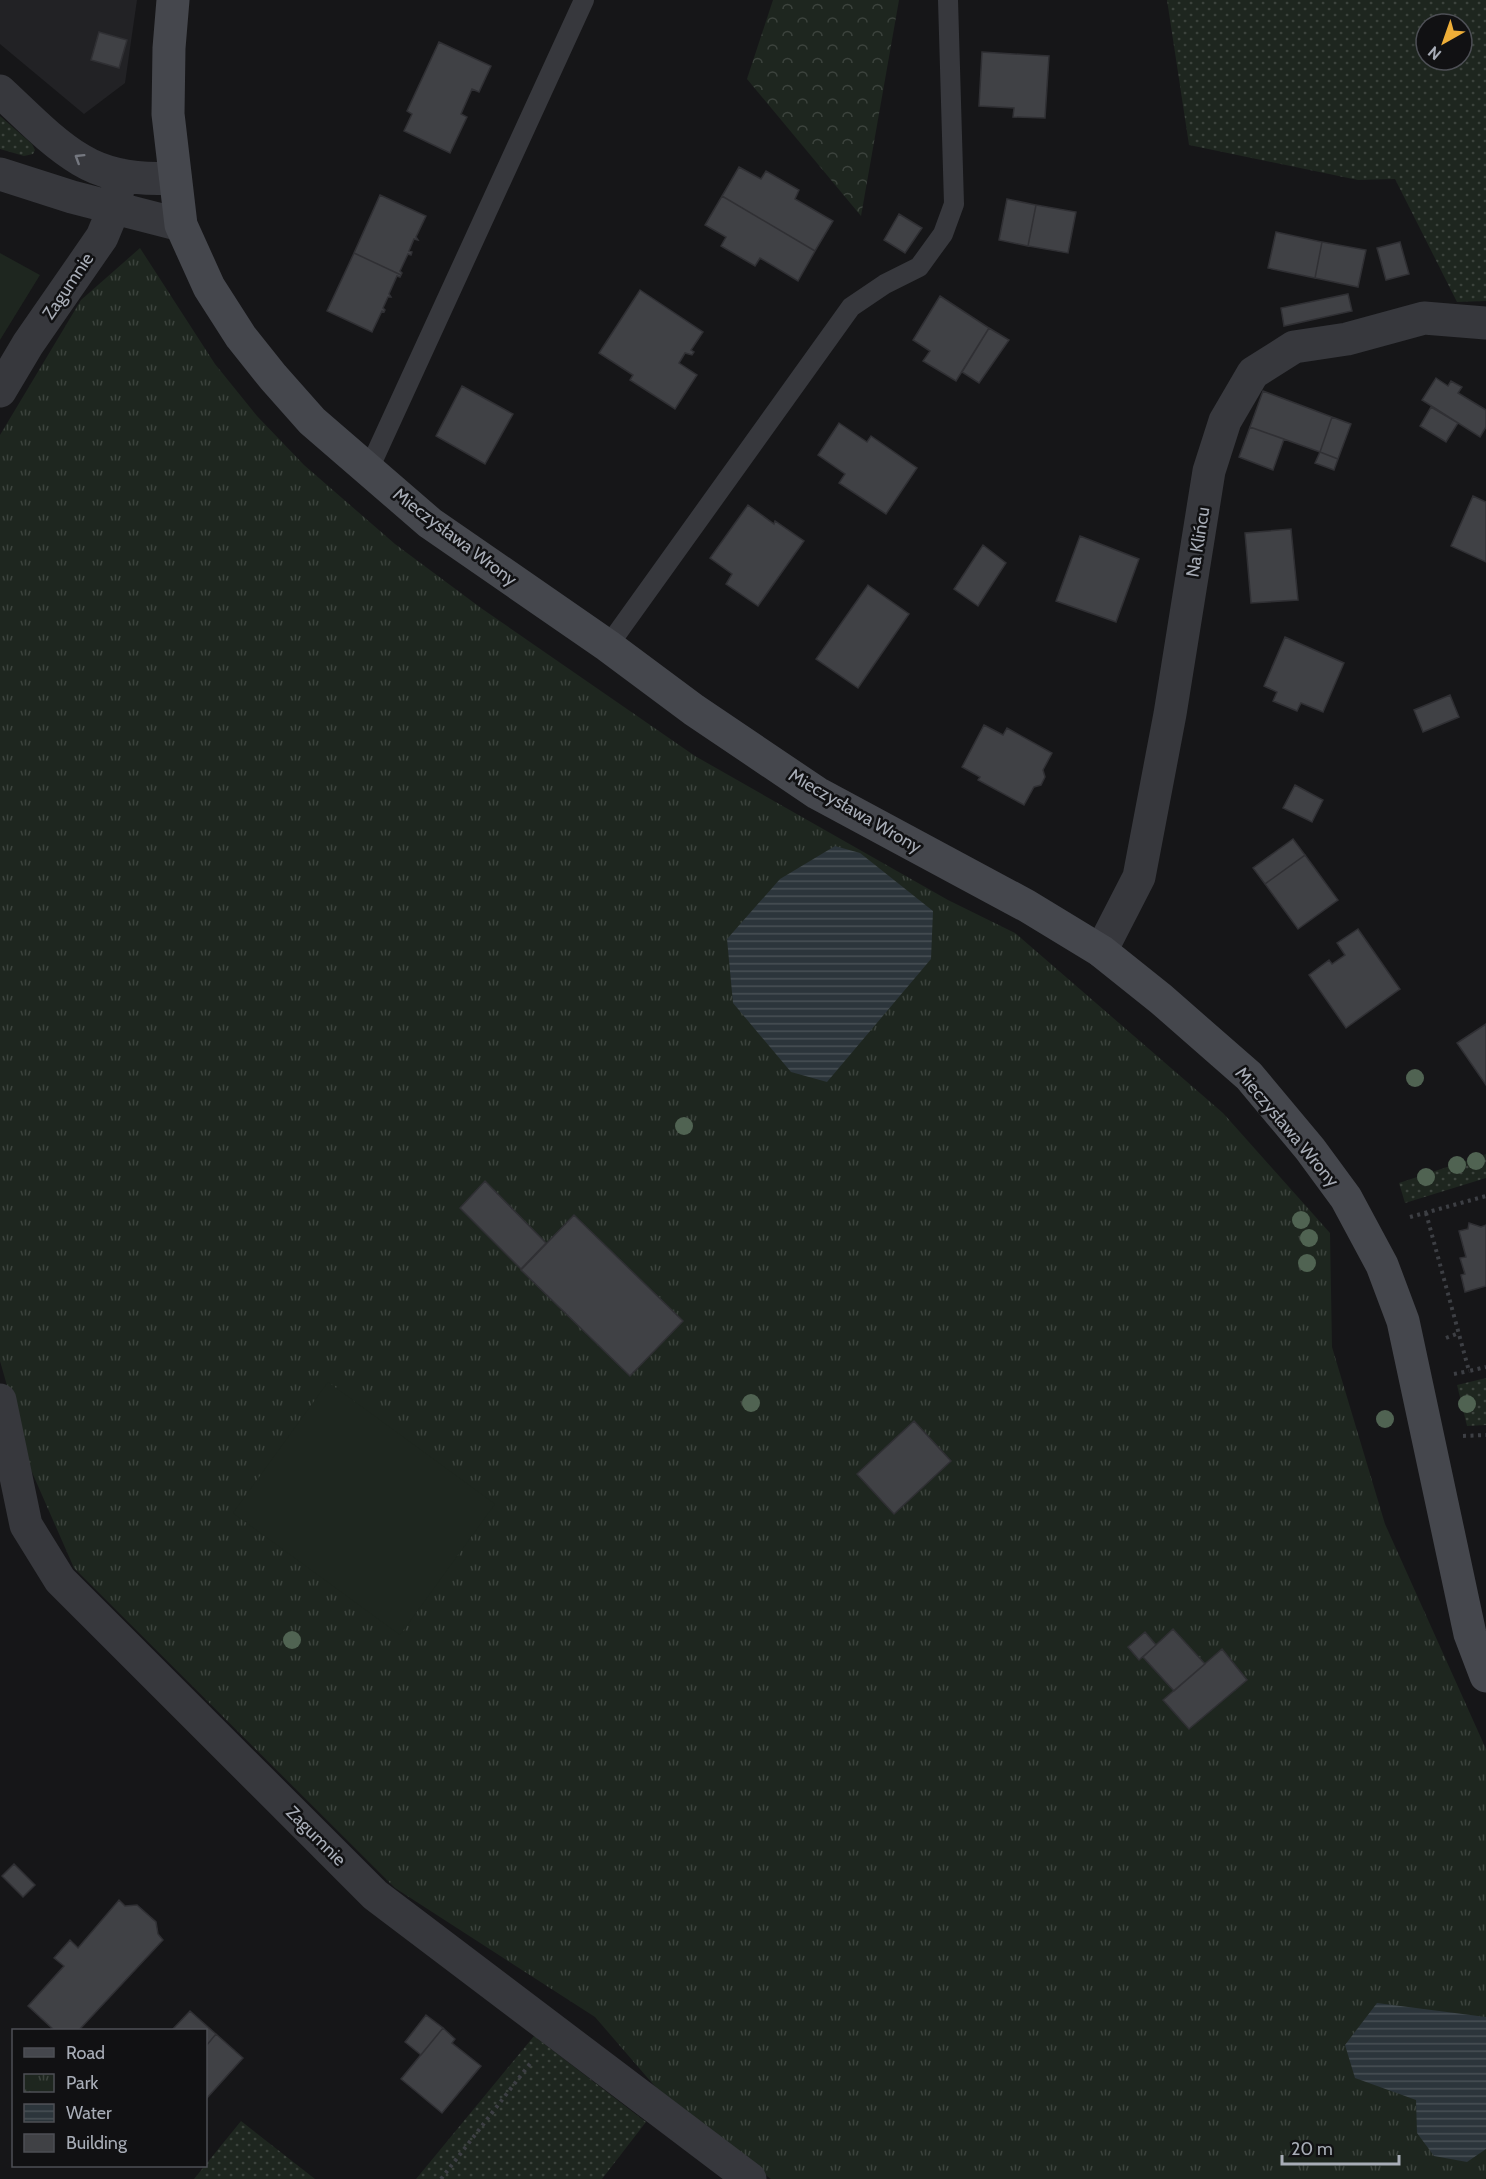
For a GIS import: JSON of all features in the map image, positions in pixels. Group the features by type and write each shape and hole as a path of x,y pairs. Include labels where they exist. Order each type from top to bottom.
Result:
{"street":[{"name":"Mieczysława Wrony","path":"173,0 169,48 168,114 181,225 209,287 241,337 312,421 430,523 608,646 694,710 817,793 1027,906 1101,951 1161,999 1249,1076 1310,1149 1340,1190 1377,1256 1403,1321 1470,1634 1486,1676"},
{"path":"0,91 54,140 83,161 121,175 149,180 175,178"},
{"path":"0,174 114,208 181,225"},
{"name":"Zagumnie","path":"0,391 28,344 102,237 114,208 121,175"},
{"name":"Na Klińcu","path":"1101,951 1139,877 1170,714 1209,471 1225,422 1253,373 1294,347 1347,339 1424,318 1486,323"},
{"name":"Zagumnie","path":"0,1400 26,1525 60,1580 375,1895 750,2179"}],"lane":[{"path":"369,471 585,0"},
{"path":"608,646 851,307 885,284 919,267 943,234 954,204 948,0"}],"path":[{"path":"1410,1217 1486,1196"},
{"path":"1426,1213 1469,1371"},
{"path":"1446,1338 1459,1333"},
{"path":"1454,1374 1486,1367"},
{"path":"441,2179 555,2030"}],"shaded area":[{"path":"0,0 137,0 125,83 84,114 0,44"}],"green space":[{"path":"773,0 899,0 861,216 747,79"},
{"path":"1167,0 1486,0 1486,301 1457,302 1395,179 1358,180 1189,145"},
{"path":"0,116 32,144 35,150 33,154 24,156 0,149"},
{"path":"140,248 215,364 257,416 304,465 395,544 481,608 695,756 948,900 1015,933 1223,1113 1330,1233 1332,1347 1385,1524 1486,1749 1486,2179 771,2179 671,2105 595,2017 395,1888 74,1568 31,1470 0,1361 0,435 81,300"},
{"path":"0,253 40,275 0,340"},
{"path":"1486,1154 1486,1178 1405,1203 1399,1183"},
{"path":"1486,1378 1486,1425 1467,1426 1457,1385"},
{"path":"328,1382 495,1504 400,1635 233,1513"},
{"path":"534,2036 646,2122 602,2179 416,2179"},
{"path":"241,2121 315,2179 194,2179 204,2167 207,2167 207,2163"}],"water":[{"path":"835,846 860,853 933,911 931,959 827,1082 791,1072 733,1003 727,939 780,879"},
{"path":"1377,2003 1486,2017 1486,2149 1467,2162 1434,2156 1417,2133 1416,2100 1355,2078 1345,2045"}],"building":[{"path":"99,32 127,40 119,68 91,60"},
{"path":"439,42 491,66 479,92 472,89 461,114 467,117 450,153 404,131 412,114 407,111"},
{"path":"982,52 1049,56 1045,118 1013,117 1014,108 979,106"},
{"path":"739,167 761,179 766,171 799,190 795,199 833,221 815,251 722,196"},
{"path":"380,195 426,216 416,237 418,240 414,239 409,251 412,252 411,255 408,254 400,271 401,275 354,253"},
{"path":"722,196 815,251 798,281 760,258 755,266 721,246 726,237 705,225"},
{"path":"1007,199 1036,205 1028,246 999,240"},
{"path":"1036,205 1076,212 1068,253 1028,246"},
{"path":"899,214 922,228 905,253 884,240"},
{"path":"1276,232 1322,242 1315,278 1268,268"},
{"path":"1322,242 1366,250 1358,287 1315,278"},
{"path":"1400,242 1409,274 1386,280 1377,248"},
{"path":"354,253 401,275 397,276 389,294 391,297 388,297 383,308 385,310 382,311 372,332 327,311"},
{"path":"640,290 703,332 691,350 694,352 692,355 685,353 679,363 697,375 675,409 630,380 633,375 599,353"},
{"path":"1348,294 1352,311 1284,326 1281,308"},
{"path":"940,296 989,328 956,381 923,361 930,351 913,340"},
{"path":"989,328 1009,340 979,383 962,372"},
{"path":"1436,378 1448,386 1451,381 1462,387 1458,393 1486,410 1486,427 1480,437 1422,400"},
{"path":"462,386 513,414 485,464 436,436"},
{"path":"1263,391 1332,417 1320,452 1250,427"},
{"path":"1431,407 1458,423 1446,442 1420,426"},
{"path":"1332,417 1351,424 1338,459 1320,452"},
{"path":"839,423 867,442 871,436 917,468 886,514 839,483 845,474 818,455"},
{"path":"1250,427 1284,439 1273,470 1239,457"},
{"path":"1320,452 1338,459 1334,470 1315,463"},
{"path":"1473,496 1486,502 1486,562 1451,546"},
{"path":"748,505 774,524 775,521 804,541 758,606 726,584 732,574 710,558"},
{"path":"1291,529 1298,600 1251,603 1245,533"},
{"path":"1080,536 1139,559 1116,622 1056,601"},
{"path":"983,545 1006,563 978,606 954,589"},
{"path":"868,585 909,614 858,688 816,659"},
{"path":"1285,637 1344,663 1323,712 1301,703 1297,711 1273,701 1277,692 1264,686"},
{"path":"1450,695 1459,717 1423,732 1414,710"},
{"path":"984,725 1003,735 1007,728 1052,753 1043,770 1045,777 1041,785 1034,787 1024,805 978,780 980,777 962,767"},
{"path":"1295,785 1323,800 1312,822 1283,808"},
{"path":"1293,839 1305,855 1265,884 1253,868"},
{"path":"1305,855 1338,900 1298,929 1265,884"},
{"path":"1358,929 1400,989 1346,1028 1309,975 1329,960 1332,964 1345,955 1337,943"},
{"path":"1486,1024 1486,1085 1457,1043"},
{"path":"485,1181 546,1243 521,1269 460,1208"},
{"path":"574,1215 683,1321 630,1376 521,1270"},
{"path":"1469,1223 1481,1227 1486,1225 1486,1286 1465,1292 1461,1275 1465,1274 1460,1258 1466,1257 1459,1231 1468,1229"},
{"path":"914,1421 951,1461 894,1514 857,1474"},
{"path":"1173,1629 1205,1664 1174,1691 1143,1657"},
{"path":"1145,1632 1156,1645 1139,1660 1128,1647"},
{"path":"1222,1649 1247,1680 1189,1729 1163,1700"},
{"path":"14,1864 35,1885 23,1897 2,1876"},
{"path":"119,1900 125,1906 137,1905 156,1922 158,1934 163,1940 80,2029 53,2029 28,2006 64,1966 54,1958 70,1940 78,1948"},
{"path":"190,2011 216,2034 207,2045 207,2029 173,2029"},
{"path":"426,2015 443,2028 421,2055 405,2042"},
{"path":"443,2028 455,2039 452,2043 481,2066 442,2113 401,2079"},
{"path":"216,2034 243,2058 207,2098 207,2045"}]}
